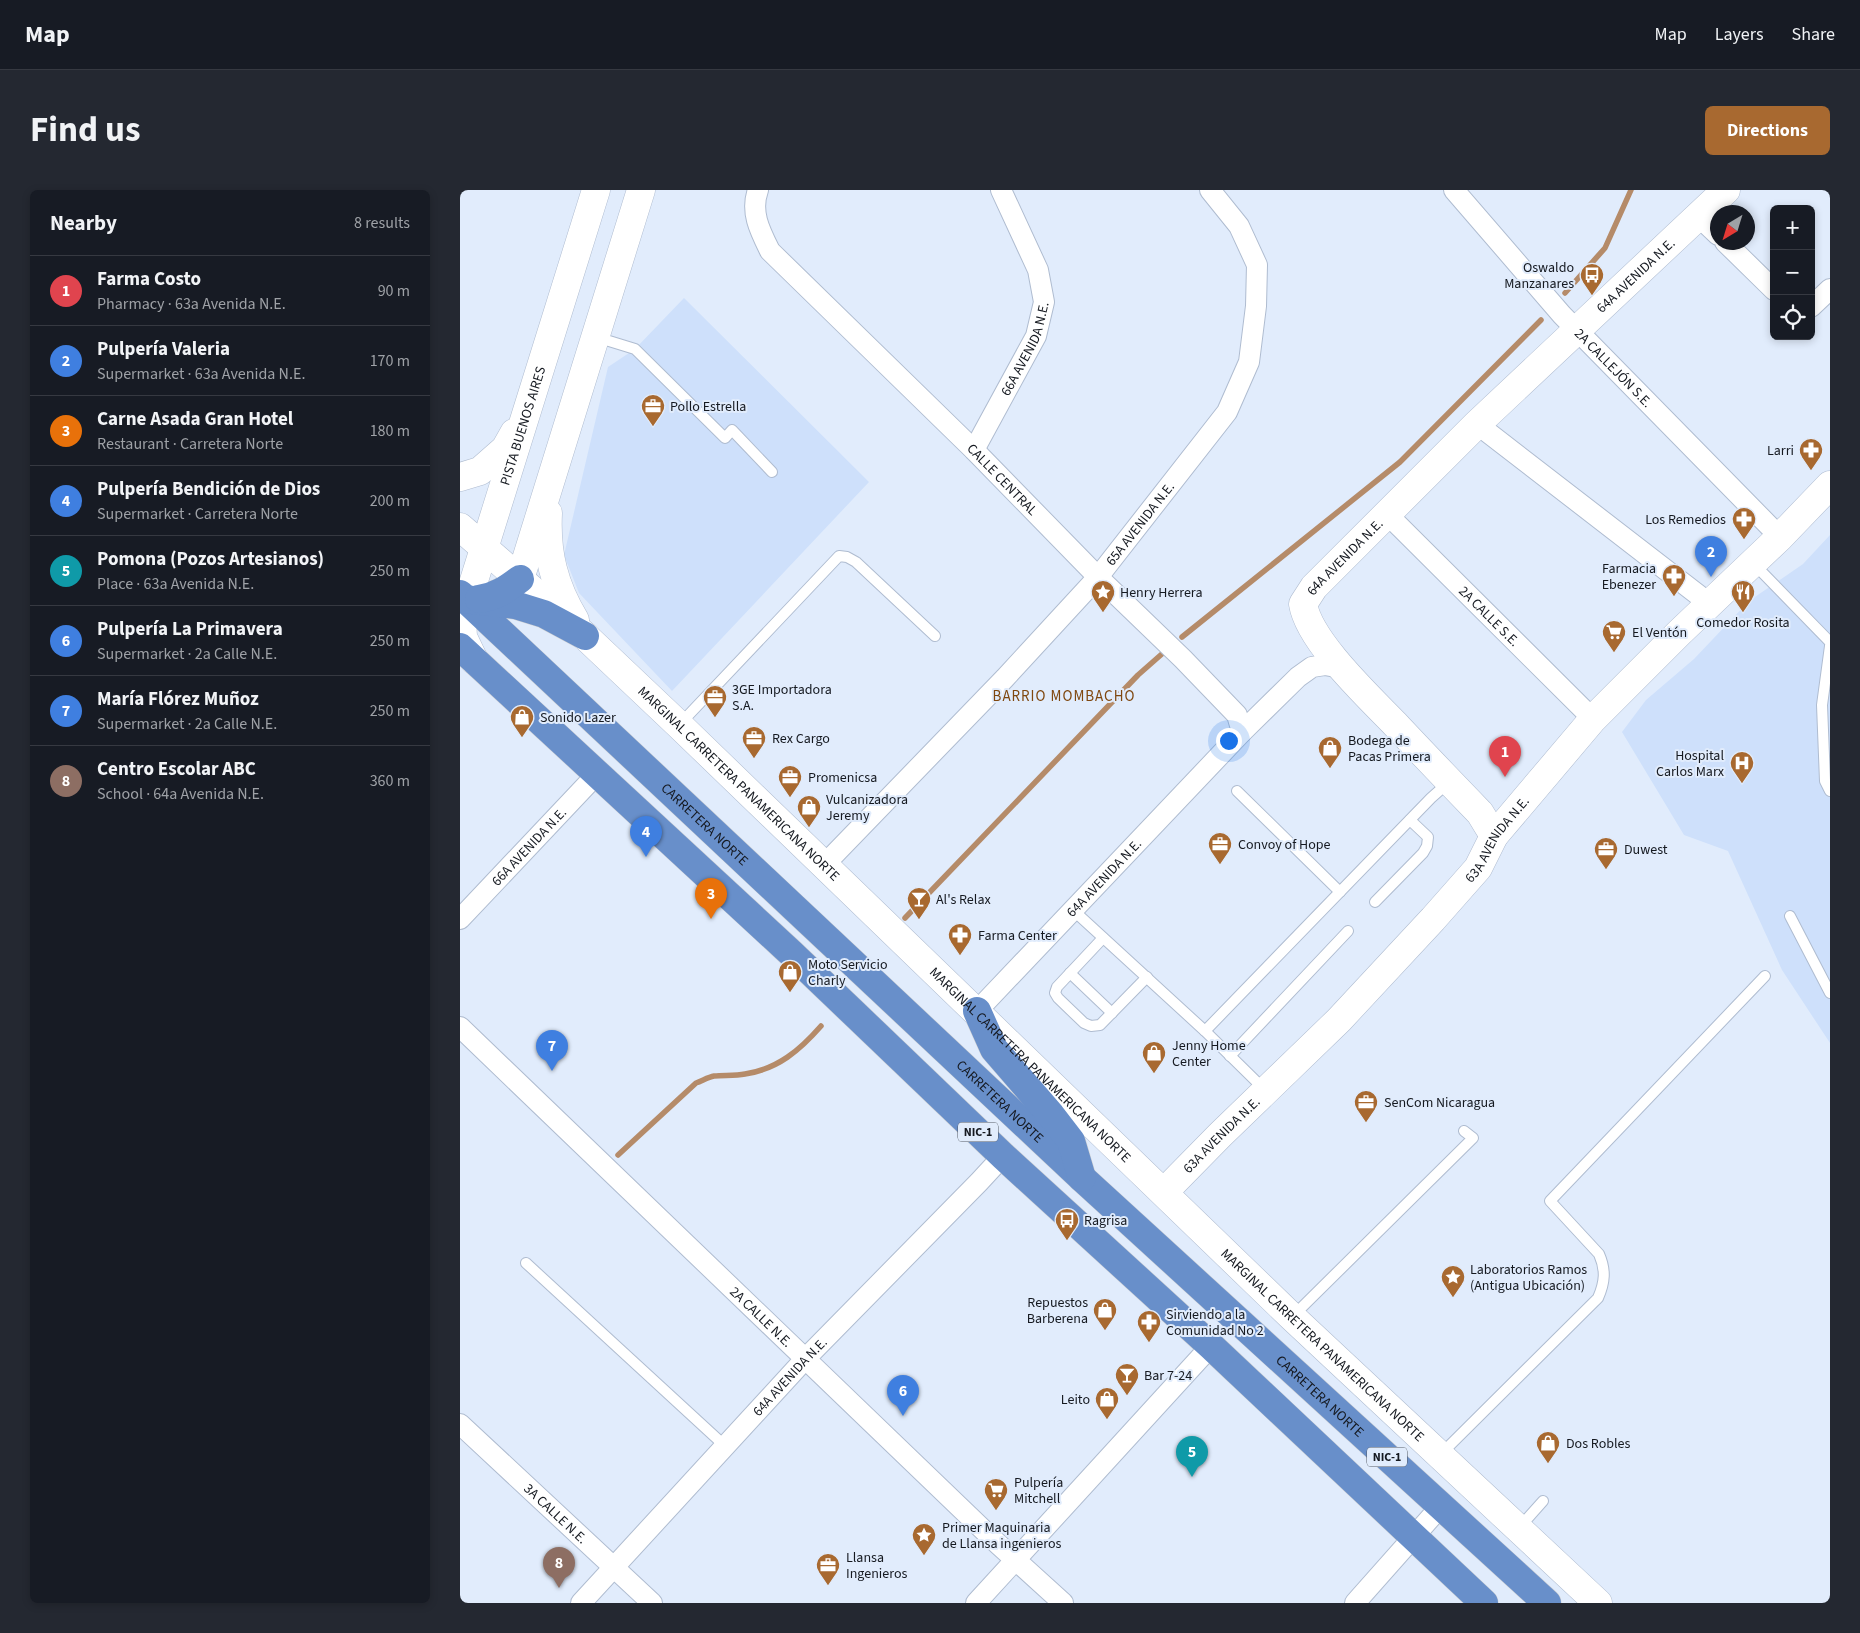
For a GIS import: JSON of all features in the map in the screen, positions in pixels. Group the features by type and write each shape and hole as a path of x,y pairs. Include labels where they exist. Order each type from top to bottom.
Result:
{"highway":[{"path":"462,598 489,598 503,592 520,579"},
{"path":"462,598 515,605 544,614 584,636"},
{"name":"CARRETERA NORTE","path":"462,598 1083,1179 1547,1603"},
{"name":"NIC-1","path":"467,654 792,954 1003,1156 1211,1346 1484,1603"},
{"path":"977,1011 994,1049 1071,1141 1083,1179"}],"street":[{"name":"PISTA BUENOS AIRES","path":"467,654 462,619 462,598 483,548 596,190"},
{"path":"520,579 641,190"},
{"name":"CALLE CENTRAL","path":"758,190 754,201 758,228 770,251 974,450 1098,577 1183,659 1237,715 1242,732"},
{"name":"66A AVENIDA N.E.","path":"974,450 1036,336 1044,302 1038,270 1000,190"},
{"name":"65A AVENIDA N.E.","path":"825,864 1005,678 1098,577 1227,412 1249,362 1256,306 1258,264 1239,226 1210,190"},
{"name":"2A CALLEJÓN S.E.","path":"1454,190 1546,298 1780,537"},
{"name":"64A AVENIDA N.E.","path":"1341,668 1309,624 1305,614 1303,604 1314,587 1477,424 1570,323 1698,216 1726,190"},
{"path":"1698,216 1710,227"},
{"path":"1733,250 1770,286"},
{"path":"1815,303 1830,289"},
{"path":"547,346 592,348"},
{"path":"460,478 480,471 505,449 527,410"},
{"path":"1477,424 1710,604"},
{"path":"549,484 547,524 556,584 584,636"},
{"name":"63A AVENIDA N.E.","path":"1164,1192 1339,1020 1433,919 1478,868 1494,836 1593,719 1753,564 1830,485"},
{"name":"2A CALLE S.E.","path":"1386,513 1593,719"},
{"name":"MARGINAL CARRETERA PANAMERICANA NORTE","path":"460,527 584,636 679,725 1292,1317 1598,1603"},
{"name":"64A AVENIDA N.E.","path":"977,1011 1242,732 1298,677 1312,667 1325,665 1341,668"},
{"path":"1341,668 1480,813 1494,836"},
{"name":"66A AVENIDA N.E.","path":"460,919 597,774"},
{"name":"2A CALLE N.E.","path":"460,1027 1016,1561 1063,1603"},
{"name":"64A AVENIDA N.E.","path":"581,1603 806,1358 1003,1156"},
{"path":"976,1603 1211,1346"},
{"name":"3A CALLE N.E.","path":"460,1424 652,1603"},
{"path":"1355,1603 1441,1506"}],"lane":[{"path":"592,348 636,349 726,438 732,430 772,472"},
{"path":"679,725 839,556 847,556 856,562 935,636"},
{"path":"1753,564 1830,642"},
{"path":"1830,646 1824,781 1830,791"},
{"path":"1205,1031 1410,820 1450,782"},
{"path":"1237,791 1340,892"},
{"path":"1375,902 1423,853 1427,846 1428,837 1410,820"},
{"path":"1073,910 1205,1031 1266,1091"},
{"path":"1790,916 1830,993"},
{"path":"1230,1056 1348,931"},
{"path":"1103,938 1057,987 1055,993 1084,1022 1091,1026 1100,1025 1147,977"},
{"path":"1070,973 1112,1013"},
{"path":"1440,1455 1598,1298 1603,1286 1604,1265 1599,1254 1550,1201 1765,976"},
{"path":"1292,1317 1473,1138 1464,1131"},
{"path":"526,1263 725,1446"},
{"path":"1518,1528 1543,1501"}],"shaded area":[{"path":"684,298 869,482 672,691 579,593 564,555 608,367 635,349"},
{"name":"Hospital Carlos Marx","path":"1830,535 1830,1043 1782,970 1728,851 1684,835 1622,732 1646,700 1694,659 1749,601 1803,564"}],"waterway":[{"path":"1565,293 1605,248 1631,190"},
{"path":"1182,637 1400,462 1541,320"},
{"path":"905,918 1138,675 1163,653"},
{"path":"618,1155 696,1083 714,1076 741,1075 768,1068 788,1057 821,1026"}],"place":[{"name":"Oswaldo Manzanares","path":"1592,296"},
{"name":"Pollo Estrella","path":"653,427"},
{"name":"Larri","path":"1811,471"},
{"name":"Los Remedios","path":"1744,540"},
{"name":"Pulpería Valeria","path":"1711,577"},
{"name":"Farmacia Ebenezer","path":"1674,597"},
{"name":"Henry Herrera","path":"1103,613"},
{"name":"Comedor Rosita","path":"1743,613"},
{"name":"El Ventón","path":"1614,653"},
{"name":"3GE Importadora S.A.","path":"715,718"},
{"name":"Sonido Lazer","path":"522,738"},
{"name":"Rex Cargo","path":"754,759"},
{"name":"Bodega de Pacas Primera","path":"1330,769"},
{"name":"Farma Costo","path":"1505,777"},
{"name":"Hospital Carlos Marx","path":"1742,784"},
{"name":"Promenicsa","path":"790,798"},
{"name":"Vulcanizadora Jeremy","path":"809,828"},
{"name":"Pulpería Bendición de Dios","path":"646,857"},
{"name":"Convoy of Hope","path":"1220,865"},
{"name":"Duwest","path":"1606,870"},
{"name":"Carne Asada Gran Hotel","path":"711,919"},
{"name":"Al's Relax","path":"919,920"},
{"name":"Farma Center","path":"960,956"},
{"name":"Moto Servicio Charly","path":"790,993"},
{"name":"María Flórez Muñoz","path":"552,1071"},
{"name":"Jenny Home Center","path":"1154,1074"},
{"name":"SenCom Nicaragua","path":"1366,1123"},
{"name":"Ragrisa","path":"1067,1241"},
{"name":"Laboratorios Ramos (Antigua Ubicación)","path":"1453,1298"},
{"name":"Repuestos Barberena","path":"1105,1331"},
{"name":"Sirviendo a la Comunidad No 2","path":"1149,1343"},
{"name":"Bar 7-24","path":"1127,1396"},
{"name":"Pulpería La Primavera","path":"903,1416"},
{"name":"Leito","path":"1107,1420"},
{"name":"Dos Robles","path":"1548,1464"},
{"name":"Pomona (Pozos Artesianos)","path":"1192,1477"},
{"name":"Pulpería Mitchell","path":"996,1511"},
{"name":"Primer Maquinaria de Llansa ingenieros","path":"924,1556"},
{"name":"Llansa Ingenieros","path":"828,1586"},
{"name":"Centro Escolar ABC","path":"559,1588"}],"district":[{"name":"BARRIO MOMBACHO","path":"1064,696"}]}
